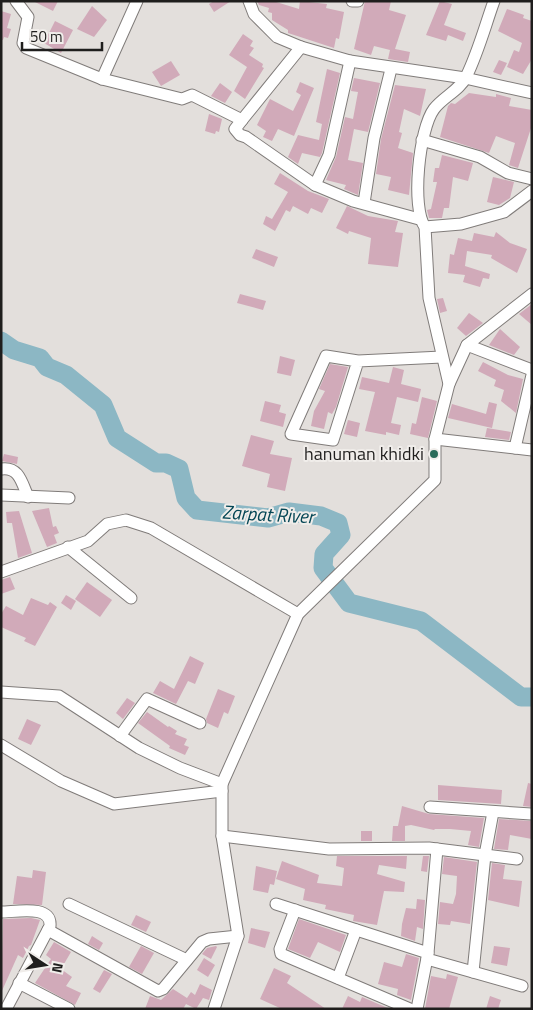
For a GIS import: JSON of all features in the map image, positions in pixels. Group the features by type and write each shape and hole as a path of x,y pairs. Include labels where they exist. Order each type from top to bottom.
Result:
{"street":[{"path":"16,1 28,18 23,43 25,47 102,79 182,99 192,95 242,120"},
{"path":"102,79 137,1"},
{"path":"249,1 254,14 277,37 300,47 350,61 391,69 465,78 532,92"},
{"path":"352,1 358,1"},
{"path":"450,384 429,298 419,172 422,140 434,110 465,78 494,1"},
{"path":"300,47 235,129 240,135 246,137 314,185 422,223 467,223 504,212 532,191"},
{"path":"314,185 329,155 350,61"},
{"path":"364,203 374,138 391,69"},
{"path":"422,140 480,157 508,173 532,179"},
{"path":"216,1008 238,936 222,836 222,788 298,614 378,533 435,480 435,439 450,384 468,345 532,294"},
{"path":"468,345 532,370"},
{"path":"358,362 333,440 291,434 326,356 358,362 442,357"},
{"path":"515,448 532,375"},
{"path":"435,439 532,450"},
{"path":"1,470 10,468 17,473 28,496"},
{"path":"1,495 69,498"},
{"path":"1,572 88,540 107,524 126,520 152,528 298,614"},
{"path":"68,547 131,598"},
{"path":"1,692 59,696 120,736 222,788"},
{"path":"120,736 147,699 200,723"},
{"path":"1,745 61,782 114,804 222,788"},
{"path":"430,807 531,814"},
{"path":"473,972 485,855 493,812"},
{"path":"222,836 329,849 437,849 516,858"},
{"path":"417,1009 427,956 437,849"},
{"path":"69,904 187,960"},
{"path":"276,904 356,930 473,972 522,986"},
{"path":"295,910 280,949 281,954 410,1009"},
{"path":"1,912 46,913 51,920 48,930 6,1009"},
{"path":"48,930 158,991 163,989 205,940 238,936"},
{"path":"338,978 356,930"},
{"path":"19,983 69,1009"}],"building":[{"path":"33,1 58,1 53,11"},
{"path":"214,1 231,1 214,12 209,4"},
{"path":"257,1 273,1 299,9 300,1 327,4 326,8 344,12 339,39 336,38 334,48 288,33 288,30 272,20 272,13 268,12 269,8 259,5"},
{"path":"365,1 391,1 389,10 406,15 395,49 410,52 408,62 388,59 390,50 374,46 371,55 354,49"},
{"path":"440,1 452,4 444,25 466,33 463,41 448,35 446,41 426,35"},
{"path":"92,6 107,20 94,37 77,29"},
{"path":"507,9 524,15 523,18 532,21 532,59 523,74 507,67 514,50 519,52 522,43 498,31"},
{"path":"1,11 11,14 7,28 11,29 8,38 4,37 3,40 1,40"},
{"path":"55,21 73,30 61,53 44,43"},
{"path":"243,34 253,41 250,46 254,48 249,55 263,64 262,67 264,68 245,99 234,91 247,67 229,55"},
{"path":"499,60 507,63 501,75 493,72"},
{"path":"171,61 180,75 161,86 152,72"},
{"path":"327,69 340,73 322,153 320,157 302,153 298,164 288,157 298,135 319,140 322,124 316,122"},
{"path":"354,78 380,83 368,132 354,129 348,160 363,163 358,195 344,189 346,185 326,180 336,157 345,117 353,119 358,92 351,91"},
{"path":"300,82 314,88 294,136 278,129 272,141 263,137 266,131 257,125 270,99 293,111 301,95 296,92"},
{"path":"220,83 232,92 225,103 211,96"},
{"path":"395,85 426,89 420,116 404,109 399,132 402,133 398,148 413,153 409,195 388,190 391,177 376,174 381,139"},
{"path":"469,93 496,97 496,94 511,98 509,106 532,110 532,125 518,168 509,165 515,143 496,136 489,153 440,137 448,106 451,103 455,104"},
{"path":"209,114 222,119 219,132 216,131 215,134 205,131"},
{"path":"442,155 473,163 468,181 453,177 449,208 444,208 442,218 429,218 427,210 431,209 437,182 433,182 435,168 439,168"},
{"path":"280,173 308,191 329,199 322,213 311,208 308,214 293,206 290,212 286,210 275,231 263,224 266,216 272,219 288,192 274,184"},
{"path":"493,177 514,182 510,198 499,205 487,202"},
{"path":"347,206 368,216 398,221 395,232 403,233 398,267 368,264 371,238 349,231 348,234 336,228"},
{"path":"496,232 510,243 527,249 517,273 491,258 492,255 467,251 465,266 490,274 489,279 483,278 480,287 463,282 465,275 448,273 450,254 454,255 458,238 472,241 474,233 494,237"},
{"path":"256,249 278,257 274,267 252,258"},
{"path":"240,294 266,301 263,310 237,303"},
{"path":"443,298 447,311 440,313 437,299"},
{"path":"532,304 532,325 519,314"},
{"path":"469,313 483,323 466,336 457,328"},
{"path":"500,329 520,347 514,355 489,345"},
{"path":"280,356 295,360 291,376 277,373"},
{"path":"483,362 508,375 523,379 516,413 501,401 504,390 494,386 496,380 478,371"},
{"path":"330,364 348,367 336,407 332,414 328,412 324,429 311,426 314,411 325,391 319,389"},
{"path":"393,367 404,370 401,384 421,389 418,402 397,397 391,423 401,425 399,435 386,432 386,435 365,431 375,392 359,389 362,377 389,383"},
{"path":"422,397 437,401 428,438 410,434 412,423 416,424"},
{"path":"265,401 281,405 279,412 286,414 283,427 260,421"},
{"path":"489,402 497,404 492,428 448,418 452,404 486,414"},
{"path":"348,420 360,423 357,437 344,434"},
{"path":"487,428 511,432 509,440 485,437"},
{"path":"251,435 274,441 270,454 292,458 285,491 267,487 270,474 242,466"},
{"path":"4,454 18,457 17,464 2,461"},
{"path":"49,508 53,527 56,526 59,533 54,535 57,543 47,547 32,511"},
{"path":"19,511 32,553 18,558 12,523 7,523 6,512"},
{"path":"10,577 15,589 1,594 1,580"},
{"path":"87,582 112,600 100,617 75,599"},
{"path":"66,595 76,601 71,610 61,603"},
{"path":"31,598 48,605 50,602 57,607 35,646 24,641 26,638 1,627 1,614 6,606 23,615"},
{"path":"190,656 204,663 195,684 188,681 176,704 153,693 160,681 174,689"},
{"path":"218,689 235,696 228,714 224,712 218,728 207,723 206,719"},
{"path":"127,698 135,703 123,719 116,713"},
{"path":"147,712 177,731 175,734 187,739 184,745 189,747 185,755 169,748 170,746 138,723"},
{"path":"27,719 41,725 31,745 18,739"},
{"path":"528,783 532,784 532,807 523,806"},
{"path":"438,785 502,790 501,804 438,800"},
{"path":"402,806 429,814 484,818 479,847 468,845 471,831 434,830 411,825 405,826 405,841 392,841 393,826 398,826"},
{"path":"499,819 532,821 532,839 510,835 508,850 494,849"},
{"path":"361,831 372,831 372,841 361,841"},
{"path":"337,856 407,856 406,869 379,865 377,874 405,882 404,892 384,891 377,925 353,921 354,915 325,909 326,905 303,900 305,889 276,879 282,861 319,875 317,883 342,886 344,868 336,866"},
{"path":"423,856 429,856 427,872 421,871"},
{"path":"444,857 477,862 470,924 451,921 450,925 438,924 440,902 453,904 456,894 457,876 442,874"},
{"path":"492,863 505,865 503,879 522,881 519,907 488,900"},
{"path":"256,866 277,871 274,885 270,884 268,893 253,890"},
{"path":"33,870 46,872 42,905 13,904 17,876 32,878"},
{"path":"417,899 425,900 423,929 417,927 415,941 401,936 406,908 416,909"},
{"path":"136,915 151,922 146,932 131,925"},
{"path":"31,918 40,920 31,945 23,958 18,955 1,993 3,919"},
{"path":"299,919 346,935 340,952 318,942 310,958 288,949"},
{"path":"251,928 270,932 265,948 248,943"},
{"path":"92,936 103,943 99,950 88,944"},
{"path":"54,942 71,952 61,969 72,977 66,986 81,993 75,1005 35,983 51,959 46,955"},
{"path":"141,946 154,953 142,974 129,967"},
{"path":"216,946 211,959 202,954 207,948"},
{"path":"494,946 510,948 507,966 491,963"},
{"path":"406,954 419,958 411,1000 397,995 398,989 378,984 384,962 402,967"},
{"path":"204,958 215,965 208,977 197,970"},
{"path":"274,968 291,976 287,983 326,1009 282,1009 260,999"},
{"path":"104,970 112,974 100,993 93,989"},
{"path":"447,974 458,977 449,1009 425,1009 431,976 446,979"},
{"path":"200,984 212,990 209,1000 203,998 196,1009 186,1004 183,1009 145,1009 150,996 161,1000 173,989 187,998 191,992 195,995"},
{"path":"348,996 360,1002 362,997 390,1009 342,1009"},
{"path":"490,996 501,1000 498,1009 486,1009"}],"waterway":[{"name":"Zarpat River","path":"1,341 14,350 40,358 47,367 66,375 103,405 117,438 156,463 166,463 179,469 186,498 197,510 268,518 289,512 321,516 338,523 341,535 324,554 323,568 349,603 421,621 521,697 532,697"}],"place":[{"name":"hanuman khidki","path":"434,454"}]}
